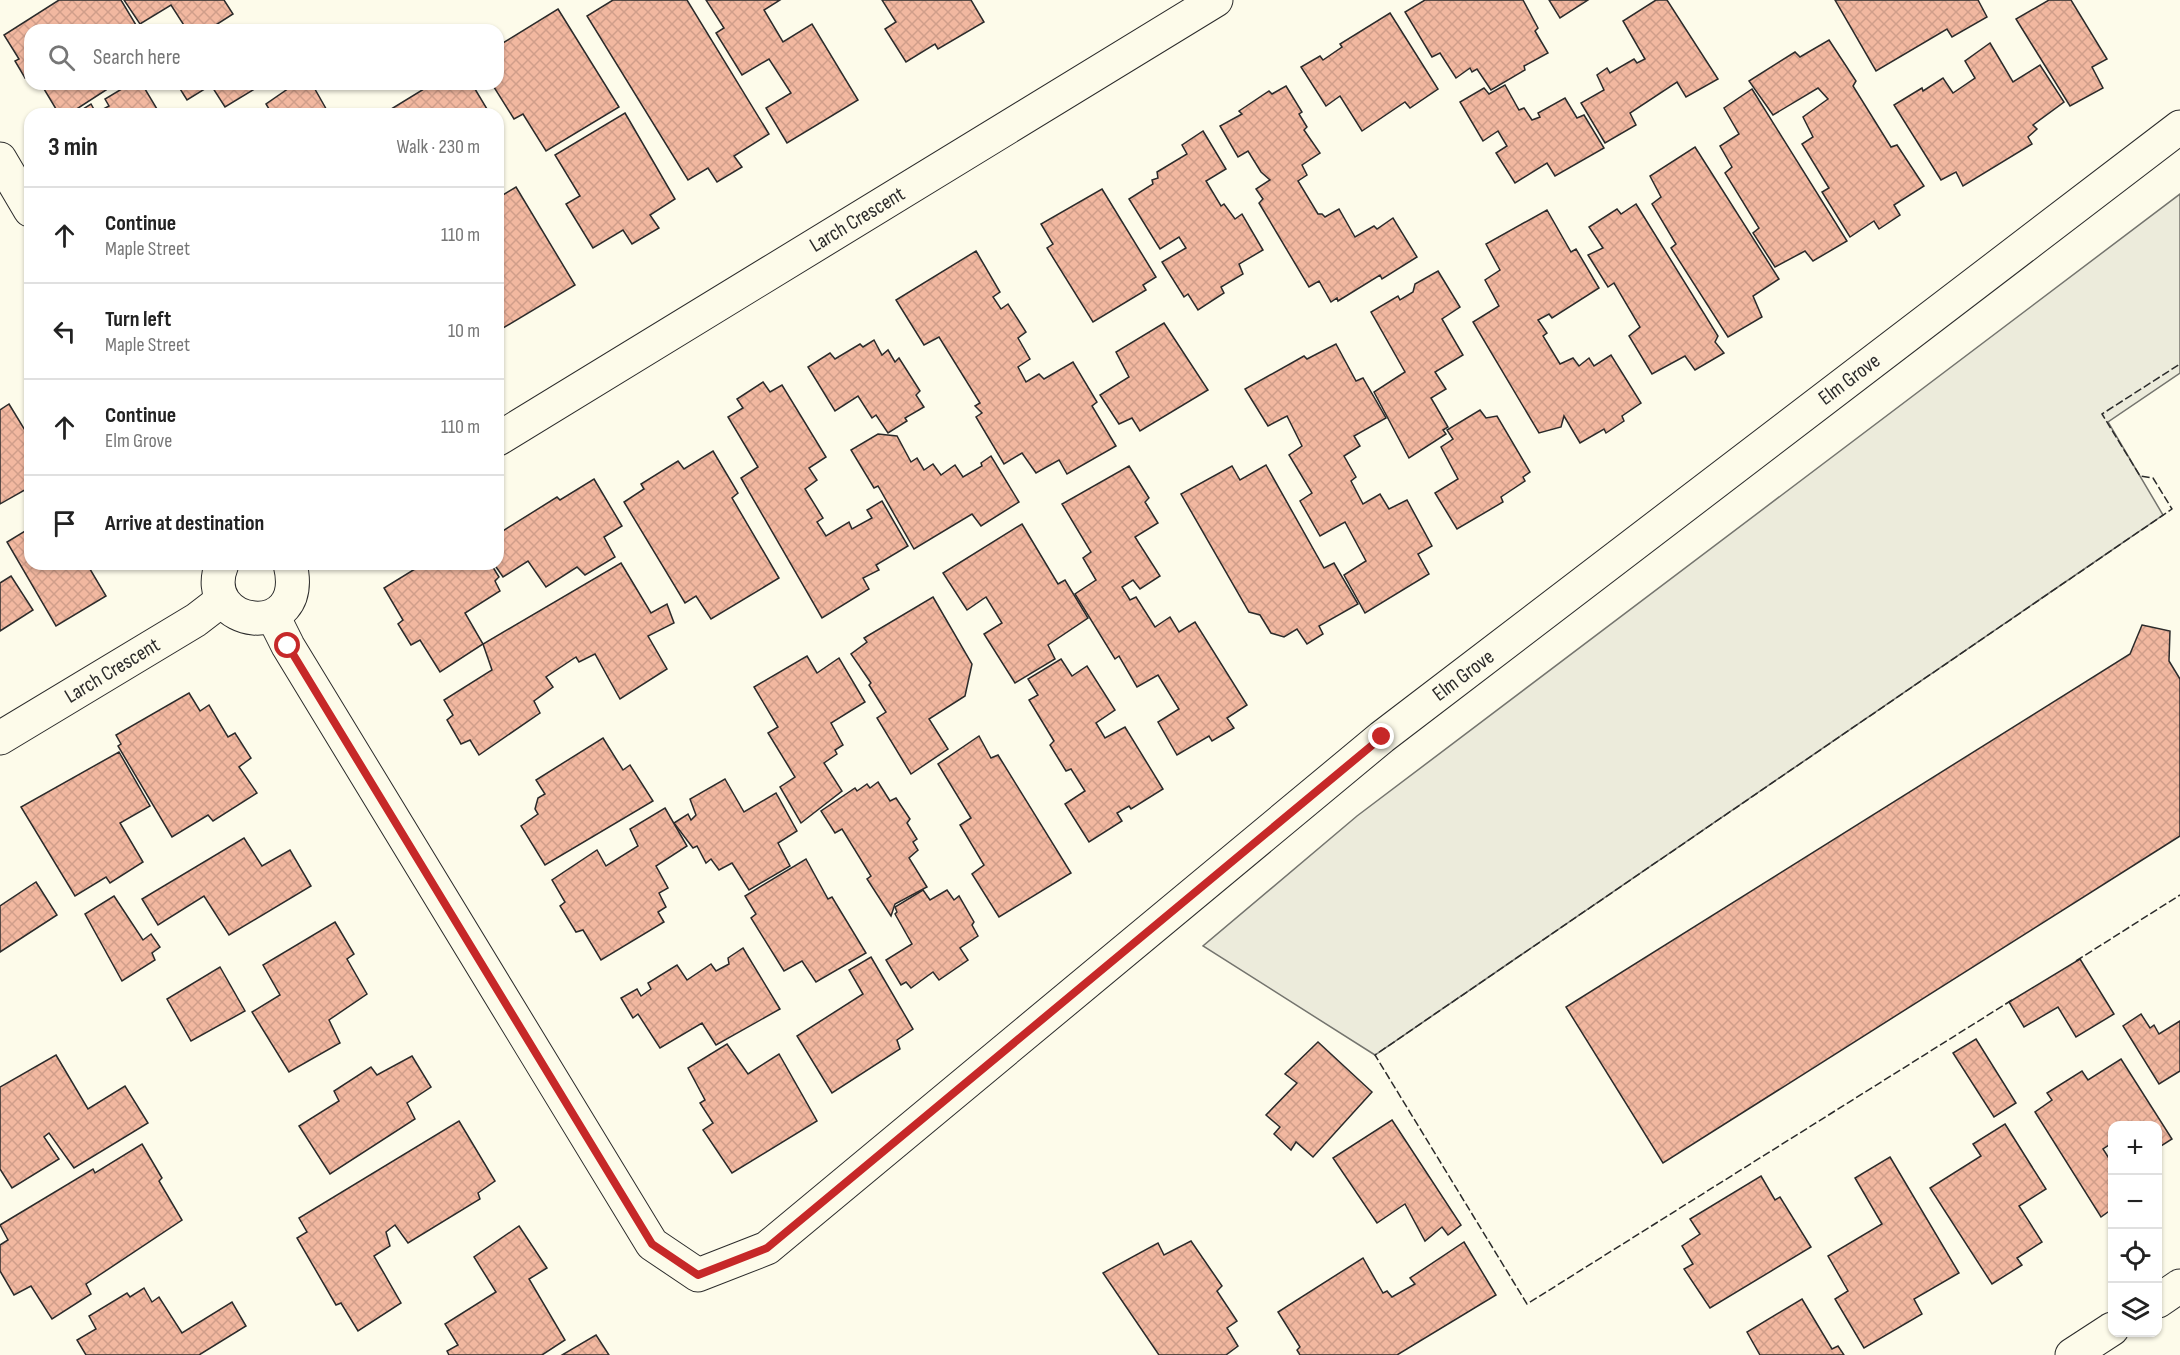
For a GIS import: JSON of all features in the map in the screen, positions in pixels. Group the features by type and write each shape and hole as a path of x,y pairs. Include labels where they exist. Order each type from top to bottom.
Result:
{"street":[{"name":"Larch Crescent","path":"504,435 1216,0"},
{"name":"Elm Grove","path":"273,616 294,657 652,1244 698,1275 767,1248 1382,737 2180,127"},
{"path":"0,159 24,200"},
{"path":"220,570 217,578 222,600 234,613 246,619 259,620 273,616 287,604 293,592 294,579 292,570"},
{"name":"Larch Crescent","path":"0,738 196,620 222,600"},
{"path":"2162,1298 2180,1286"},
{"path":"2072,1355 2108,1332"}],"shaded area":[{"path":"2180,194 2180,373 2108,422 2163,515 1375,1055 1203,946 1357,816"}],"building":[{"path":"59,0 121,0 135,24 24,24 24,76 15,61 19,59 4,35"},
{"path":"124,0 224,0 233,14 217,24 183,24 171,5 140,24"},
{"path":"613,0 687,0 769,134 734,156 742,167 717,182 708,168 688,180 587,16"},
{"path":"706,0 780,0 764,10 783,42 812,24 858,100 787,143 766,108 791,93 769,59 742,75 716,33 724,28"},
{"path":"882,0 971,0 984,22 938,49 935,44 906,62 885,29 896,22"},
{"path":"1425,0 1523,0 1538,28 1535,31 1548,53 1524,66 1525,70 1491,90 1477,69 1472,72 1470,68 1456,78 1440,53 1432,57 1405,12"},
{"path":"1549,0 1588,0 1560,18"},
{"path":"1656,0 1667,0 1718,79 1686,97 1677,82 1630,113 1636,125 1605,143 1581,103 1604,90 1597,75 1607,68 1610,73 1634,59 1637,63 1645,59 1623,21"},
{"path":"1835,0 1978,0 1987,17 1952,37 1947,29 1876,71"},
{"path":"2049,0 2071,0 2107,59 2092,67 2103,88 2070,106 2016,19"},
{"path":"558,9 619,107 546,151 523,114 514,119 496,90 504,90 504,42"},
{"path":"1390,13 1438,89 1410,108 1405,102 1362,131 1340,96 1326,106 1301,67 1320,56 1323,60 1342,47 1340,44"},
{"path":"1829,40 1856,81 1853,86 1891,147 1897,145 1924,186 1894,205 1900,215 1879,229 1874,221 1850,237 1822,192 1829,188 1802,144 1813,137 1803,117 1828,99 1818,88 1773,115 1749,81 1795,52 1800,57"},
{"path":"1990,43 2013,82 2040,65 2064,102 2033,125 2037,129 2028,137 2032,144 1963,186 1956,172 1941,180 1894,105 1943,78 1953,93 1975,78 1965,61"},
{"path":"1505,85 1519,110 1524,108 1532,120 1540,117 1538,113 1565,98 1577,118 1584,115 1604,148 1555,176 1547,163 1515,183 1496,153 1507,146 1498,131 1483,141 1460,102 1484,88 1489,94"},
{"path":"1286,86 1302,112 1299,114 1307,127 1304,130 1320,153 1302,165 1307,175 1298,181 1318,214 1325,217 1339,209 1355,237 1374,226 1377,229 1393,218 1417,257 1382,279 1380,275 1338,301 1337,298 1331,302 1319,281 1309,287 1259,203 1263,199 1256,189 1270,180 1261,172 1248,151 1238,157 1220,126 1242,114 1239,111 1269,91 1272,94"},
{"path":"1752,89 1847,241 1813,261 1805,251 1775,267 1753,233 1759,228 1725,173 1732,167 1720,146 1739,134 1724,108"},
{"path":"45,90 106,90 78,108 55,108"},
{"path":"120,90 146,90 156,108 105,108 109,106 105,99"},
{"path":"181,90 203,90 187,100"},
{"path":"214,90 253,90 225,107"},
{"path":"286,90 315,90 326,108 268,108 266,104"},
{"path":"422,90 476,90 486,108 393,108"},
{"path":"625,113 675,199 650,215 659,228 632,244 623,230 593,248 566,204 580,196 555,155"},
{"path":"1203,131 1226,169 1206,181 1221,206 1224,204 1235,219 1242,214 1263,250 1239,264 1243,274 1221,287 1224,293 1198,310 1188,294 1184,297 1162,262 1186,248 1179,237 1160,249 1129,199 1153,184 1152,180 1158,178 1157,172 1187,154 1182,145"},
{"path":"1695,147 1779,279 1753,296 1762,317 1728,337 1671,248 1676,244 1652,204 1661,197 1650,176"},
{"path":"516,187 575,285 504,327 504,194"},
{"path":"1102,189 1156,277 1143,285 1146,290 1093,322 1047,248 1053,244 1041,224"},
{"path":"1636,204 1718,336 1715,342 1724,353 1695,370 1685,356 1652,374 1629,336 1640,327 1614,283 1608,287 1588,255 1603,248 1589,227 1617,209 1621,214"},
{"path":"1547,210 1571,252 1576,249 1599,288 1552,318 1549,314 1538,320 1547,333 1543,336 1560,364 1573,358 1579,366 1589,358 1594,366 1611,355 1641,403 1622,416 1624,421 1606,433 1604,429 1580,443 1564,416 1561,427 1539,433 1473,322 1499,306 1485,280 1500,270 1486,244"},
{"path":"976,251 1000,292 993,297 1001,309 1008,304 1026,332 1018,338 1030,359 1018,367 1026,382 1039,374 1044,379 1073,362 1097,402 1092,406 1116,446 1067,474 1059,460 1036,473 1022,453 1004,464 976,417 982,413 975,406 980,403 939,337 924,345 896,300"},
{"path":"1438,271 1460,307 1442,319 1463,355 1435,372 1446,389 1431,398 1448,427 1443,430 1446,434 1409,458 1374,392 1405,372 1371,312 1398,296 1400,300 1413,292 1415,284"},
{"path":"1164,323 1208,390 1140,431 1132,418 1119,424 1100,395 1129,377 1116,352"},
{"path":"874,340 882,355 888,350 895,362 899,358 920,391 916,395 924,407 905,418 907,421 888,433 876,415 872,418 858,396 835,411 808,367 830,353 835,359 860,344 863,347"},
{"path":"1336,344 1356,381 1363,378 1386,418 1354,436 1360,446 1344,456 1356,477 1351,481 1363,504 1380,494 1389,509 1407,500 1432,546 1418,554 1429,574 1365,613 1344,575 1366,561 1345,522 1320,536 1300,501 1312,493 1289,455 1302,446 1287,416 1268,426 1245,389 1304,356 1307,359"},
{"path":"763,382 770,392 782,385 826,457 809,468 817,480 805,489 823,518 817,522 826,536 849,522 852,529 872,518 867,510 882,501 908,546 876,565 879,570 863,578 869,589 822,618 741,478 758,467 728,417 743,408 737,399"},
{"path":"9,404 24,429 24,490 0,504 0,410"},
{"path":"1480,410 1486,418 1497,416 1530,472 1523,477 1525,481 1501,497 1503,502 1457,529 1435,493 1458,479 1441,447 1453,439 1447,430"},
{"path":"878,434 897,436 911,462 917,458 924,470 933,464 941,475 955,465 963,477 982,466 981,463 991,456 1019,502 981,526 972,514 914,549 878,486 874,488 851,450"},
{"path":"713,451 738,493 732,498 779,578 711,619 696,596 685,603 624,502 644,489 641,484 678,461 684,469"},
{"path":"1266,465 1324,568 1334,563 1358,604 1319,626 1323,634 1307,644 1297,629 1284,637 1271,633 1260,615 1249,612 1181,494 1232,466 1240,480"},
{"path":"1129,466 1149,498 1145,502 1158,523 1135,537 1160,576 1140,589 1133,580 1122,587 1130,600 1136,597 1155,627 1170,617 1179,632 1195,622 1247,705 1227,718 1234,728 1212,741 1209,736 1177,755 1158,722 1179,709 1158,675 1137,687 1119,656 1115,659 1075,594 1096,580 1083,558 1091,552 1062,504"},
{"path":"594,479 622,526 604,537 615,557 585,575 577,567 546,587 528,561 503,577 498,570 504,570 504,530 557,497 560,500"},
{"path":"1022,524 1058,584 1065,580 1088,618 1048,645 1055,659 1015,683 984,634 1002,623 986,597 967,610 943,573"},
{"path":"24,532 24,570 91,570 106,596 56,626 7,542"},
{"path":"621,563 651,613 667,604 674,623 648,636 667,669 620,699 595,654 579,662 576,657 546,677 553,687 534,701 540,713 479,755 470,740 461,744 447,720 453,715 444,700 492,670 483,644"},
{"path":"413,570 495,570 499,577 495,581 500,591 465,613 483,644 440,672 420,640 411,645 398,624 403,620 384,588"},
{"path":"11,576 33,610 0,631 0,583"},
{"path":"933,597 972,664 965,696 929,719 948,749 911,774 877,718 886,712 869,685 871,683 851,654 867,642 864,638"},
{"path":"2142,625 2170,631 2169,661 2180,679 2180,836 1663,1163 1566,1007 2130,654"},
{"path":"807,656 817,673 839,658 865,702 831,723 843,745 835,750 837,754 824,763 842,791 801,823 780,787 795,777 768,733 778,727 754,687"},
{"path":"1061,659 1072,676 1087,666 1115,710 1096,723 1105,738 1125,727 1163,789 1131,809 1129,806 1117,813 1122,821 1089,842 1065,804 1085,791 1071,769 1066,771 1050,745 1054,741 1029,700 1038,695 1028,679"},
{"path":"189,693 200,711 209,705 228,737 235,733 251,758 239,767 257,793 213,821 208,815 172,837 118,746 121,744 116,735"},
{"path":"979,736 991,758 998,755 1071,873 999,917 972,874 984,865 960,825 971,818 938,764"},
{"path":"603,738 623,770 630,765 653,801 545,865 521,826 538,814 535,809 538,798 545,794 536,780"},
{"path":"119,752 150,806 120,823 143,862 110,883 106,877 75,896 21,807"},
{"path":"725,779 744,812 776,793 797,831 778,843 790,866 749,890 732,863 719,870 711,859 706,863 697,846 693,848 674,823 688,814 691,820 696,815 690,799"},
{"path":"878,782 890,801 896,798 910,819 907,823 917,839 913,842 918,850 909,858 927,887 895,904 891,916 867,879 871,876 842,829 835,833 821,811 855,788 857,791 867,784 870,788"},
{"path":"665,808 687,846 656,866 668,888 659,893 666,907 658,912 664,922 601,960 583,930 576,932 560,906 565,902 552,880 597,850 606,866 638,846 630,829"},
{"path":"244,838 262,866 290,850 311,886 229,935 204,896 158,925 142,899"},
{"path":"806,859 828,899 832,897 866,953 816,982 802,961 784,971 751,918 756,914 745,896"},
{"path":"36,882 57,915 0,952 0,906"},
{"path":"923,890 930,900 947,890 954,900 959,896 974,922 972,925 978,936 960,948 968,960 939,980 933,972 911,988 906,982 901,985 886,960 912,944 895,914 897,912 895,907"},
{"path":"114,896 143,940 151,934 160,947 152,953 155,960 122,981 85,914"},
{"path":"335,922 354,954 347,959 367,994 329,1020 340,1043 289,1072 252,1012 280,995 263,965"},
{"path":"743,948 780,1009 716,1045 702,1023 660,1048 638,1014 633,1018 621,998 637,989 641,996 651,989 648,983 677,965 687,980 711,964 716,971 729,964 728,958"},
{"path":"871,957 913,1029 897,1040 900,1049 832,1093 797,1036 863,994 849,970"},
{"path":"2080,959 2114,1014 2076,1037 2058,1007 2024,1027 2009,1002"},
{"path":"220,967 245,1011 191,1041 167,999"},
{"path":"2141,1014 2150,1028 2154,1025 2159,1034 2180,1021 2180,1071 2159,1084 2123,1026"},
{"path":"1976,1039 2016,1103 1994,1117 1953,1053"},
{"path":"1318,1042 1372,1092 1313,1157 1296,1142 1291,1150 1274,1134 1280,1127 1266,1115 1297,1083 1285,1074"},
{"path":"727,1044 748,1074 779,1054 817,1121 732,1173 703,1130 713,1123 700,1103 705,1100 688,1068"},
{"path":"56,1055 88,1109 125,1086 148,1123 74,1168 49,1133 44,1137 59,1159 12,1188 0,1169 0,1087"},
{"path":"412,1056 431,1087 407,1103 415,1119 330,1174 299,1126 339,1101 334,1091 371,1067 377,1075"},
{"path":"2121,1059 2161,1121 2108,1121 2108,1146 2103,1149 2108,1157 2108,1212 2101,1217 2035,1112 2052,1100 2047,1093 2082,1071 2088,1080"},
{"path":"1392,1120 1461,1225 1448,1235 1442,1227 1425,1241 1405,1204 1377,1223 1333,1158"},
{"path":"459,1121 495,1181 478,1193 480,1199 408,1243 395,1225 386,1232 390,1246 374,1256 401,1303 358,1331 341,1303 336,1305 297,1238 307,1232 299,1218"},
{"path":"2162,1123 2172,1139 2162,1145"},
{"path":"2005,1124 2046,1189 2019,1206 2042,1242 2017,1258 2022,1265 1992,1284 1930,1188 1981,1156 1973,1144"},
{"path":"142,1144 162,1178 159,1181 182,1220 86,1284 91,1294 52,1319 31,1286 14,1295 0,1271 0,1245 8,1240 0,1225 93,1169 95,1173"},
{"path":"1890,1157 1959,1273 1914,1299 1922,1314 1864,1348 1835,1299 1848,1291 1828,1256 1882,1224 1855,1178"},
{"path":"1761,1176 1775,1200 1780,1197 1811,1247 1710,1308 1684,1269 1693,1264 1682,1246 1700,1234 1690,1219"},
{"path":"519,1226 547,1268 529,1279 565,1340 542,1355 449,1355 447,1351 458,1345 445,1324 496,1292 474,1257"},
{"path":"1191,1241 1222,1286 1217,1291 1237,1321 1227,1328 1238,1346 1226,1355 1159,1355 1103,1273 1158,1243 1164,1255"},
{"path":"1464,1242 1496,1295 1397,1355 1300,1355 1297,1350 1300,1347 1278,1312 1363,1258 1383,1293 1387,1291 1392,1297 1415,1284 1410,1278"},
{"path":"144,1288 152,1302 159,1297 182,1333 232,1302 246,1326 199,1355 86,1355 77,1340 96,1329 89,1316 127,1293 130,1297"},
{"path":"1802,1299 1832,1349 1838,1346 1844,1355 1760,1355 1747,1332"},
{"path":"596,1335 609,1355 562,1355"}],"fence":[{"path":"2012,1000 1527,1304 1375,1055 2172,509 2153,478 2140,476 2102,414 2180,364"},
{"path":"2076,961 2180,895"}],"route":[{"path":"288,646 652,1244 698,1275 767,1248 1382,737"}]}
